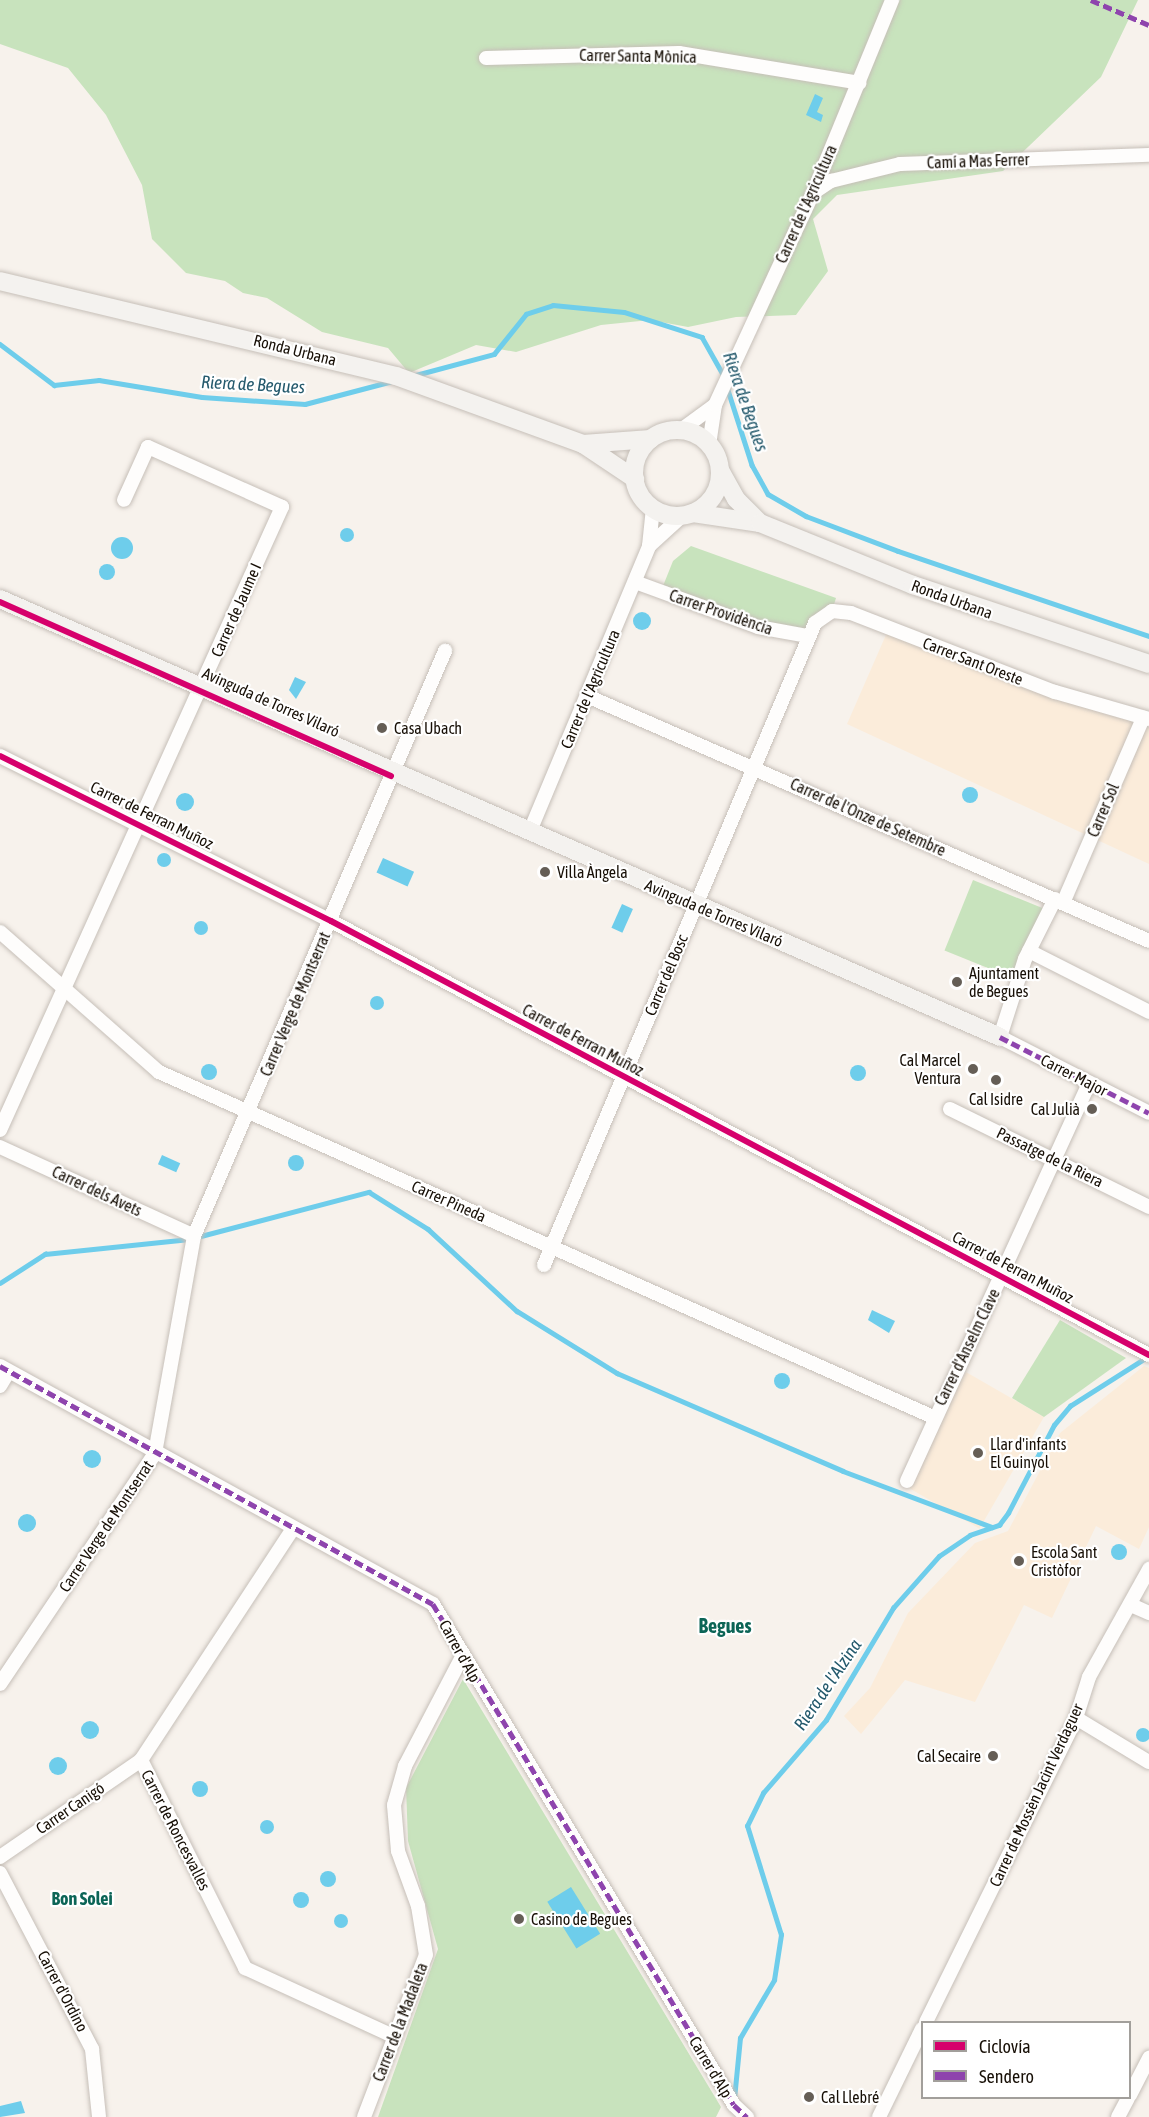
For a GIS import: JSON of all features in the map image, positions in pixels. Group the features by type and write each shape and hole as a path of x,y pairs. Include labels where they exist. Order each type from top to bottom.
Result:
{"main road":[{"name":"Ronda Urbana","path":"0,281 339,360 449,393 583,444 635,478 653,509 760,523 913,585 1149,664"},
{"name":"Ronda Urbana","path":"583,444 651,439 681,430"},
{"path":"681,430 710,445"},
{"path":"635,478 638,454 651,439"},
{"name":"Ronda Urbana","path":"710,445 720,470 736,499 760,523"},
{"path":"688,514 714,496 720,470"},
{"name":"Avinguda de Torres Vilaró","path":"0,599 201,685 695,905 1000,1037"}],"street":[{"name":"Carrer de l'Agricultura","path":"710,445 715,405 813,193 860,83 892,0"},
{"name":"Carrer Santa Mònica","path":"486,58 678,53 860,83"},
{"name":"Camí a Mas Ferrer","path":"813,193 831,181 900,164 1149,155"},
{"path":"681,430 715,405"},
{"name":"Carrer de Jaume I","path":"0,1130 282,507 148,447 124,500"},
{"name":"Carrer de l'Agricultura","path":"530,831 649,546 653,509"},
{"name":"Carrer de l'Agricultura","path":"649,546 688,514"},
{"name":"Carrer Providència","path":"635,582 758,627 808,636"},
{"name":"Carrer Sant Oreste","path":"808,636 832,611 851,613 1055,692 1146,718"},
{"name":"Carrer del Bosc","path":"544,1265 808,636"},
{"name":"Carrer Verge de Montserrat","path":"0,1684 155,1453 193,1242 200,1222 445,651"},
{"name":"Carrer de l'Onze de Setembre","path":"587,696 1149,941"},
{"name":"Carrer Sol","path":"1000,1037 1029,951 1059,901 1146,718"},
{"name":"Carrer de Ferran Muñoz","path":"0,756 139,822 331,921 1149,1355"},
{"name":"Carrer Pineda","path":"0,932 159,1072 250,1110 933,1417"},
{"path":"1029,951 1149,1012"},
{"name":"Carrer Major","path":"1000,1037 1149,1113"},
{"name":"Carrer d'Anselm Clave","path":"907,1481 933,1417 1002,1276 1089,1083"},
{"name":"Passatge de la Riera","path":"950,1108 1054,1157 1149,1207"},
{"name":"Carrer dels Avets","path":"0,1147 193,1242"},
{"path":"0,1386 5,1369"},
{"name":"Carrer d'Alp","path":"5,1369 433,1604 462,1657 724,2088 745,2115"},
{"name":"Carrer de Roncesvalles","path":"293,1529 141,1760 245,1968 395,2037"},
{"name":"Carrer de Mossèn Jacint Verdaguer","path":"926,2021 1076,1718 1089,1677 1149,1569"},
{"path":"1131,1605 1149,1613"},
{"name":"Carrer de la Madaleta","path":"364,2117 426,1955 418,1906 398,1851 394,1805 405,1766 462,1657"},
{"path":"1076,1718 1149,1762"},
{"name":"Carrer Canigó","path":"0,1857 141,1760"},
{"name":"Carrer d'Ordino","path":"0,1873 92,2049 99,2117"},
{"path":"879,2117 921,2031"},
{"path":"1131,2092 1149,2058"},
{"path":"1118,2117 1127,2099"}],"shaded area":[{"path":"889,628 1149,719 1149,864 847,724"},
{"name":"Escola Sant Cristòfor","path":"1144,1366 1149,1368 1149,1527 1139,1549 1096,1526 1052,1618 1024,1605 975,1702 905,1680 861,1734 844,1716 870,1688 908,1613 975,1543 1008,1531 1060,1433"},
{"name":"Llar d'infants El Guinyol","path":"966,1372 1044,1417 979,1529 902,1484"}],"green space":[{"path":"0,0 1138,0 1101,77 1003,171 837,195 813,219 828,271 796,315 736,317 688,327 650,320 601,325 516,352 476,345 409,373 388,348 322,332 267,298 243,293 225,281 186,273 152,239 142,185 106,115 68,68 0,44"},
{"path":"691,546 836,598 832,611 808,636 661,591 673,561"},
{"path":"973,880 1045,909 1017,980 945,950"},
{"path":"1060,1320 1126,1358 1044,1417 1012,1398"},
{"name":"Casino de Begues","path":"463,1679 721,2107 716,2117 378,2117 438,1949 408,1841 406,1788"}],"water":[{"path":"815,94 823,98 817,112 823,115 821,122 806,115"},
{"path":"347,528 352,530 354,535 352,540 347,542 342,540 340,535 342,530"},
{"path":"122,537 130,540 133,548 130,556 122,559 114,556 111,548 114,540"},
{"path":"104,564 110,564 115,572 113,578 104,580 99,575 99,569"},
{"path":"642,612 648,615 651,621 648,627 642,630 636,627 633,621 636,615"},
{"path":"295,677 306,682 296,699 289,690"},
{"path":"967,787 973,787 978,795 976,801 967,803 962,798 962,792"},
{"path":"185,793 191,796 194,802 191,808 185,811 179,808 176,802 179,796"},
{"path":"161,853 167,853 171,860 167,867 161,867 157,863 157,857"},
{"path":"383,858 414,872 408,886 376,873"},
{"path":"622,904 633,909 622,933 611,928"},
{"path":"201,921 206,923 208,928 206,933 201,935 196,933 194,928 196,923"},
{"path":"374,996 380,996 384,1003 380,1010 374,1010 370,1006 370,1000"},
{"path":"209,1064 217,1072 209,1080 201,1072"},
{"path":"858,1065 864,1067 866,1073 864,1079 858,1081 852,1079 850,1073 852,1067"},
{"path":"162,1155 180,1163 176,1172 158,1164"},
{"path":"293,1155 299,1155 304,1163 302,1169 293,1171 288,1166 288,1160"},
{"path":"872,1310 895,1321 889,1333 868,1320"},
{"path":"782,1373 788,1375 790,1381 788,1387 782,1389 776,1387 774,1381 776,1375"},
{"path":"92,1450 98,1453 101,1459 98,1465 92,1468 86,1465 83,1459 86,1453"},
{"path":"27,1514 33,1517 36,1523 33,1529 27,1532 21,1529 18,1523 21,1517"},
{"path":"1119,1544 1127,1552 1119,1560 1111,1552"},
{"path":"90,1721 96,1724 99,1730 96,1736 90,1739 84,1736 81,1730 84,1724"},
{"path":"1143,1728 1148,1730 1150,1735 1148,1740 1143,1742 1138,1740 1136,1735 1138,1730"},
{"path":"58,1757 64,1760 67,1766 64,1772 58,1775 52,1772 49,1766 52,1760"},
{"path":"200,1781 206,1783 208,1789 206,1795 200,1797 194,1795 192,1789 194,1783"},
{"path":"267,1820 272,1822 274,1827 272,1832 267,1834 262,1832 260,1827 262,1822"},
{"path":"328,1871 334,1873 336,1879 334,1885 328,1887 322,1885 320,1879 322,1873"},
{"path":"571,1887 600,1934 576,1948 547,1902"},
{"path":"301,1892 309,1900 301,1908 293,1900"},
{"path":"341,1914 346,1916 348,1921 346,1926 341,1928 336,1926 334,1921 336,1916"},
{"path":"21,2101 25,2113 0,2117 0,2106"}],"waterway":[{"name":"Riera de Begues","path":"412,376 494,354 526,314 553,305 624,312 702,337 724,376"},
{"name":"Riera de Begues","path":"0,344 54,385 99,380 202,397 305,404 389,382"},
{"name":"Riera de Begues","path":"727,387 752,465 768,494 806,516 898,551 1149,636"},
{"path":"197,1237 369,1192 428,1229 517,1311 617,1373 843,1471 992,1527"},
{"path":"0,1283 45,1254 189,1239"},
{"name":"Riera de l'Alzina","path":"734,2099 740,2038 774,1980 781,1935 747,1826 763,1793 826,1720 893,1608 939,1556 970,1535 999,1525 1008,1513 1054,1425 1070,1406 1147,1357"}],"marked path":[{"path":"1091,0 1149,25"},
{"path":"1000,1037 1149,1113"},
{"path":"0,1366 433,1604 734,2105 747,2117"}],"cycle path":[{"path":"0,602 391,776"},
{"path":"0,756 331,921 1149,1355"}],"place":[{"name":"Casa Ubach","path":"382,728"},
{"name":"Villa Àngela","path":"545,872"},
{"name":"Ajuntament de Begues","path":"957,982"},
{"name":"Cal Marcel Ventura","path":"973,1069"},
{"name":"Cal Isidre","path":"996,1080"},
{"name":"Cal Julià","path":"1092,1109"},
{"name":"Llar d'infants El Guinyol","path":"978,1453"},
{"name":"Escola Sant Cristòfor","path":"1019,1561"},
{"name":"Cal Secaire","path":"993,1756"},
{"name":"Casino de Begues","path":"519,1919"},
{"name":"Cal Llebré","path":"809,2097"}],"district":[{"name":"Begues","path":"725,1625"},
{"name":"Bon Solei","path":"82,1899"}]}
